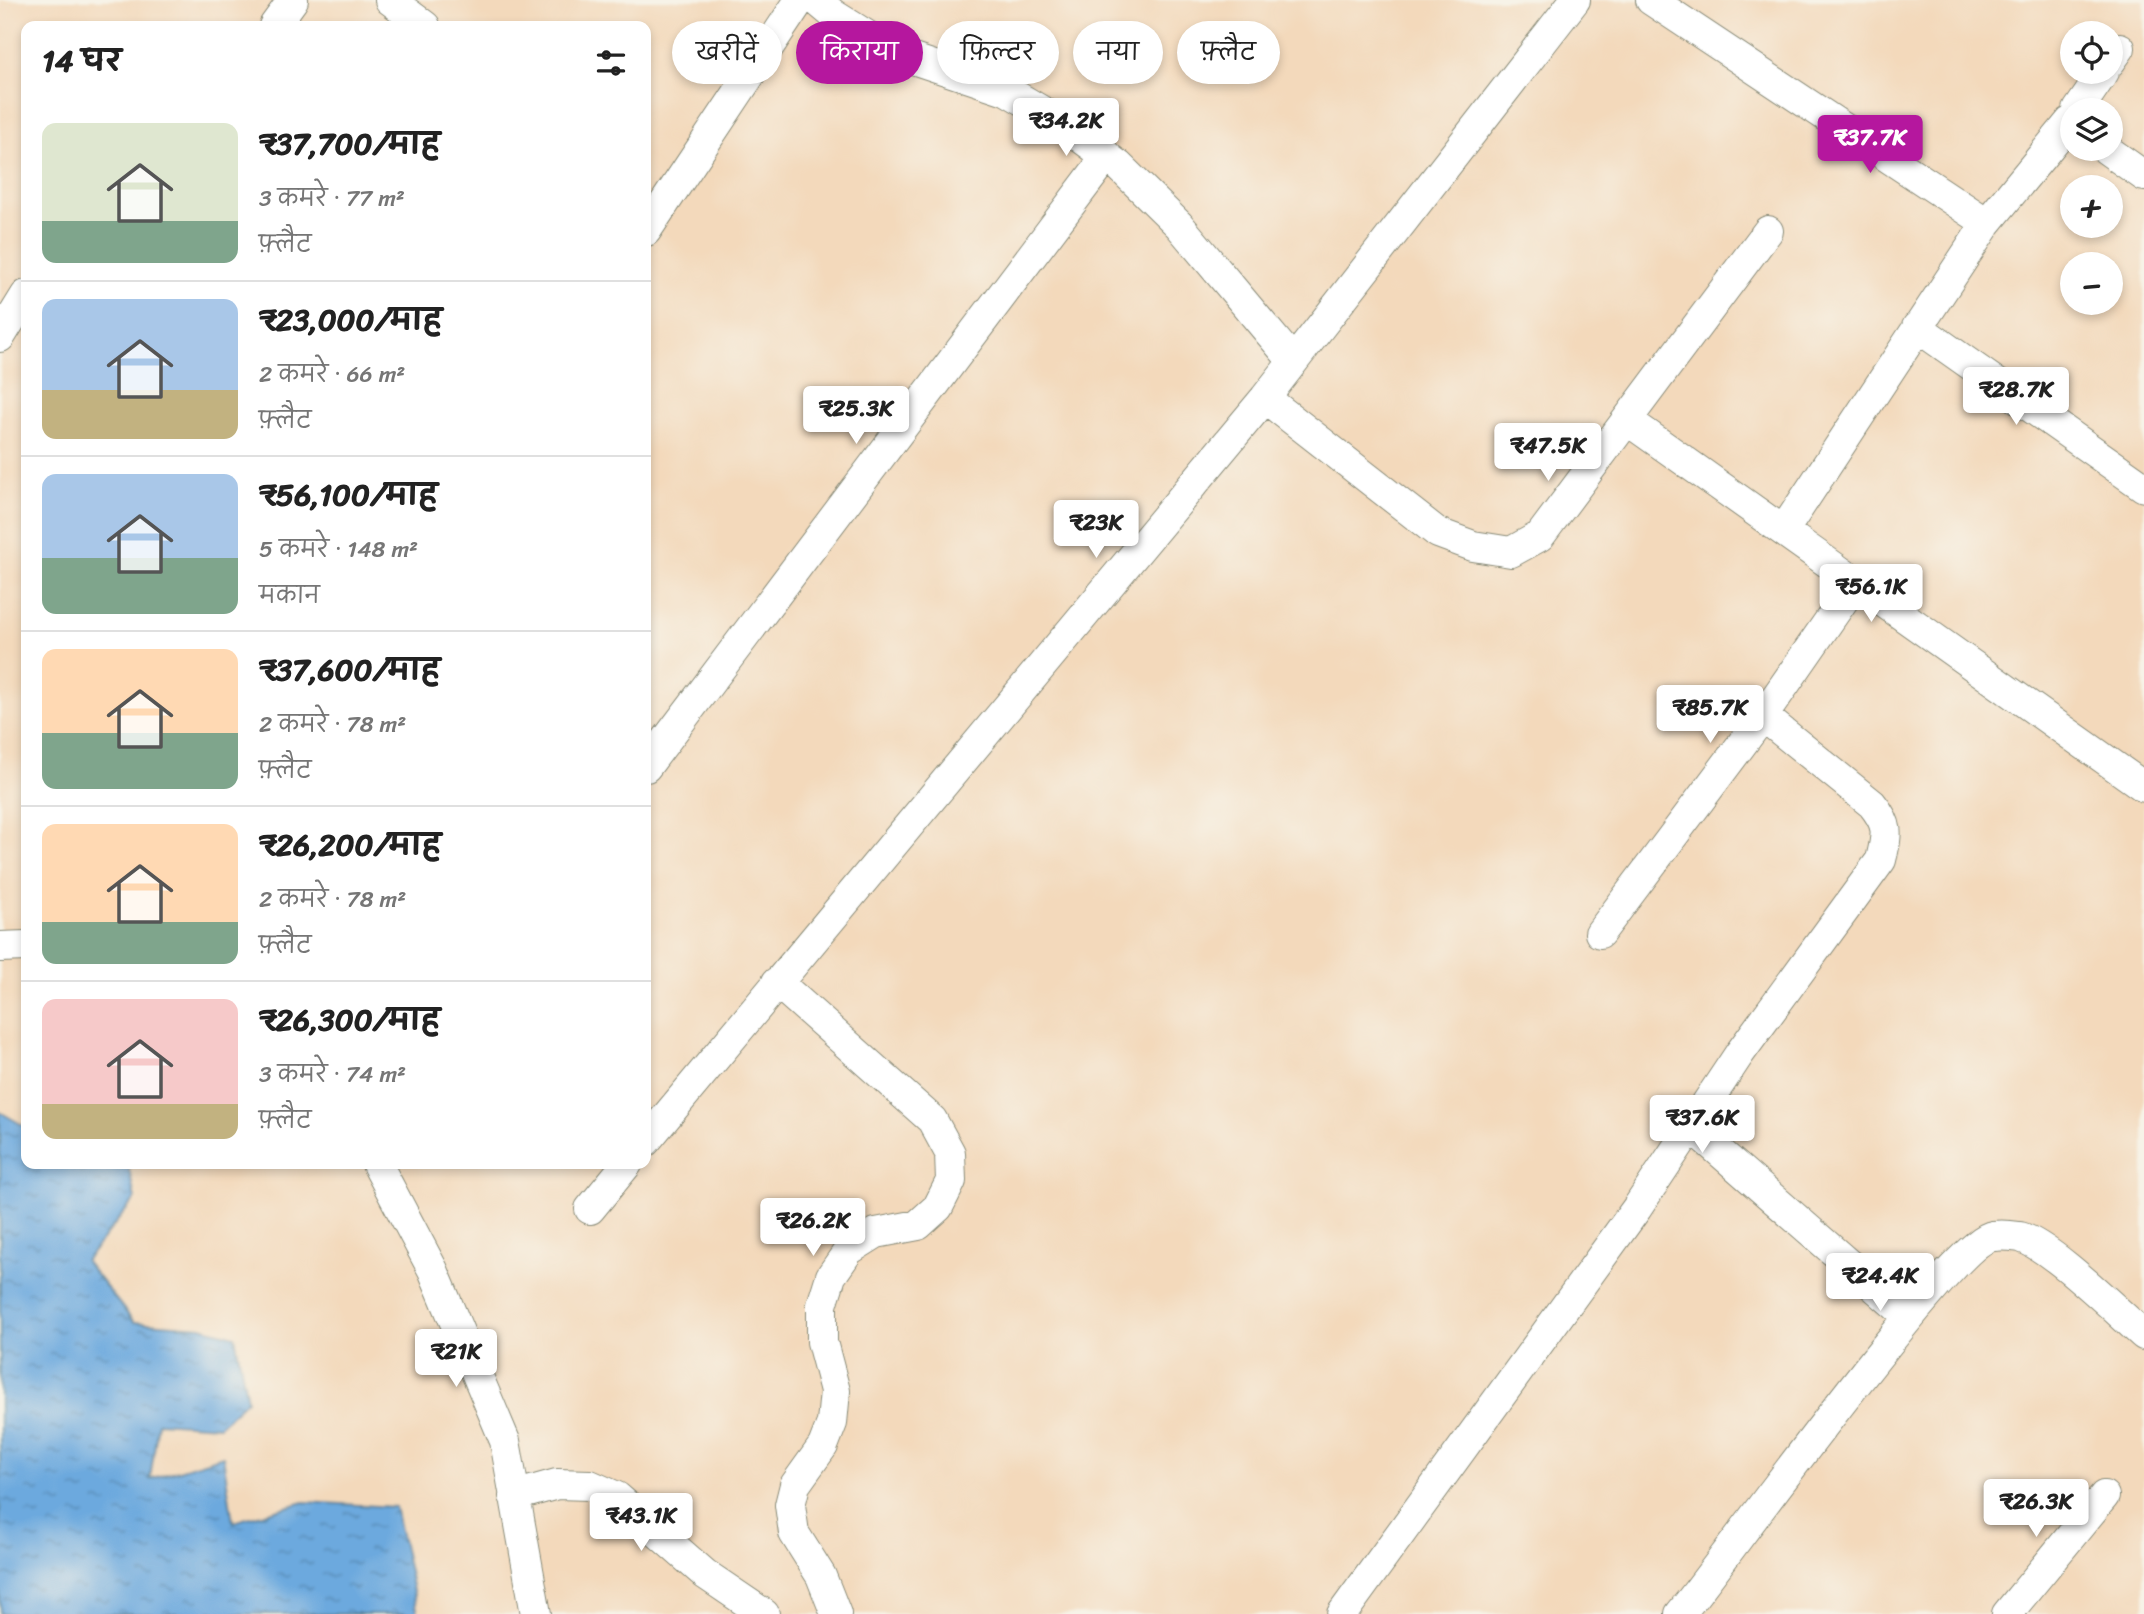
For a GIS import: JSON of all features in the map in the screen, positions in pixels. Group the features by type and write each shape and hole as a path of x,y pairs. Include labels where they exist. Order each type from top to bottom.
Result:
{"street":[{"path":"278,21 293,0"},
{"path":"390,0 418,21"},
{"path":"654,199 800,0"},
{"path":"816,0 834,15 895,53 1006,90 1057,120 1107,156 1179,225 1293,361"},
{"path":"651,1136 1265,398 1575,0"},
{"path":"1651,0 1987,223"},
{"path":"1784,530 1987,223 2060,135"},
{"path":"651,759 1107,156"},
{"path":"2123,161 2144,176"},
{"path":"1265,398 1438,533 1473,546 1511,552 1540,536 1768,231"},
{"path":"0,337 21,303"},
{"path":"1917,327 2144,487"},
{"path":"1627,420 2144,787"},
{"path":"1600,933 1763,716 1856,582"},
{"path":"1342,1614 1637,1208 1740,1053 1881,860 1887,834 1884,818 1872,804 1763,716"},
{"path":"0,947 21,946"},
{"path":"777,982 933,1121 950,1153 951,1181 938,1207 918,1225 876,1233 849,1250 831,1276 821,1306 822,1342 835,1391 832,1423 823,1446 795,1485 790,1505 794,1533 821,1576 835,1614"},
{"path":"1690,1126 1909,1317"},
{"path":"380,1169 433,1270 505,1441 536,1614"},
{"path":"590,1209 623,1169"},
{"path":"1680,1614 1909,1317 1967,1253 1991,1236 2020,1237 2047,1251 2144,1335"},
{"path":"514,1496 557,1484 590,1485 617,1497 705,1574 764,1614"},
{"path":"2007,1614 2104,1496"}],"water":[{"path":"0,1112 21,1124 21,1169 129,1169 135,1199 85,1261 134,1322 201,1327 235,1336 247,1400 219,1426 158,1422 150,1479 223,1456 233,1522 304,1502 395,1507 418,1614 0,1614"}]}
